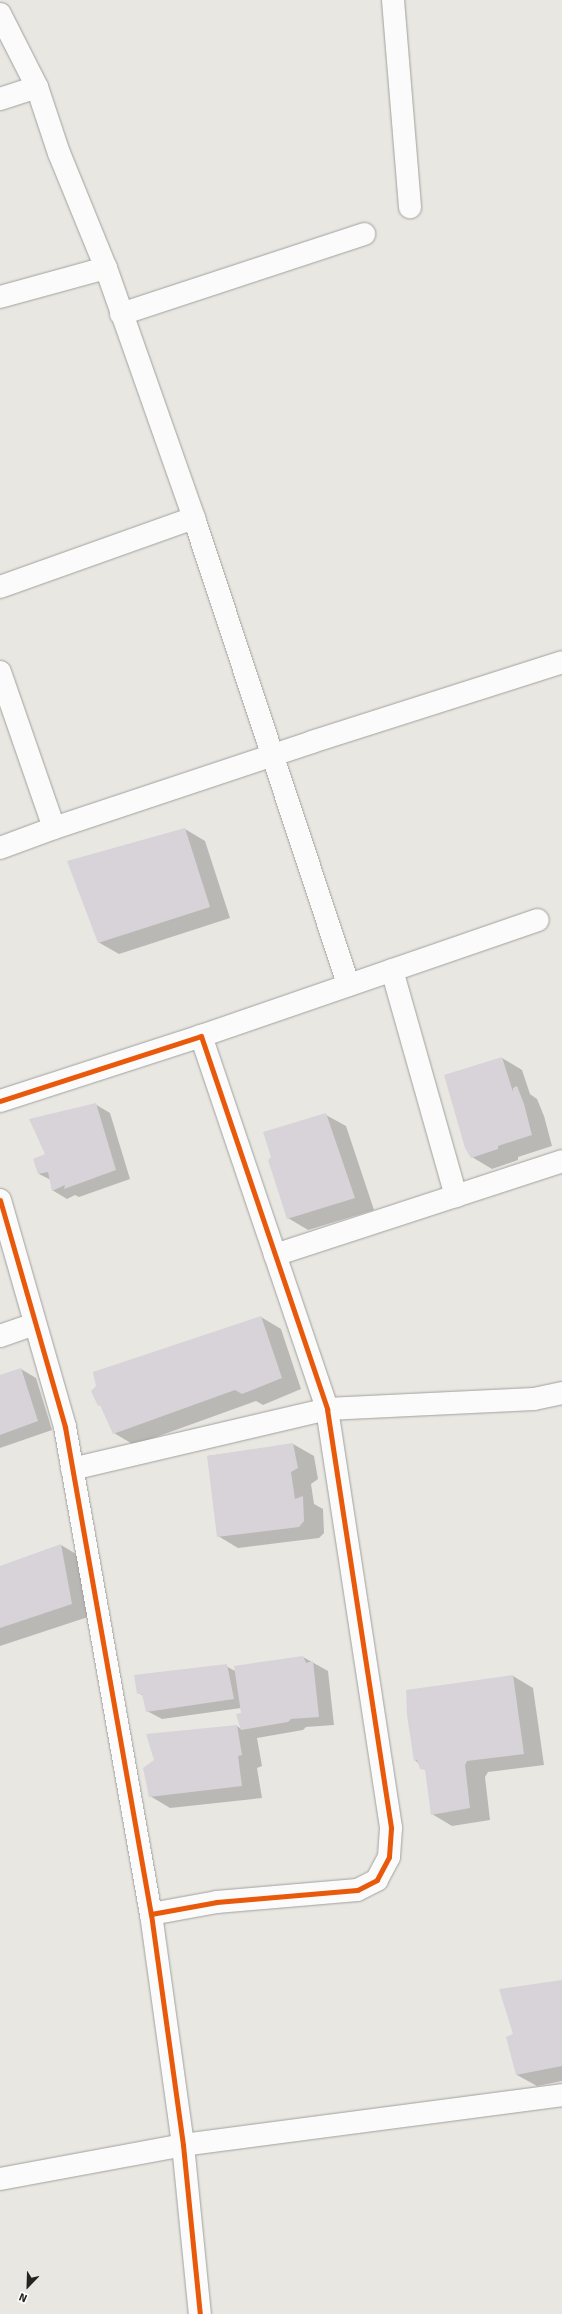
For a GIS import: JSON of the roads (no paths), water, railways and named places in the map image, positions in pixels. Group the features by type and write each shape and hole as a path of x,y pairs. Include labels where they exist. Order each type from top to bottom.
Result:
{"street":[{"path":"394,0 410,207"},
{"path":"0,14 36,86 59,153 106,268 194,518 271,756 348,985"},
{"path":"0,99 36,86"},
{"path":"122,314 364,234"},
{"path":"0,297 106,268"},
{"path":"0,587 194,518"},
{"path":"0,848 54,828 271,756 562,662"},
{"path":"0,672 54,828"},
{"path":"0,1101 201,1036 538,920"},
{"path":"392,970 456,1196"},
{"path":"152,1914 217,1902 358,1890 377,1880 389,1857 391,1828 327,1409 201,1036"},
{"path":"275,1255 562,1161"},
{"path":"0,1200 65,1427 152,1914 183,2145 200,2314"},
{"path":"0,1336 35,1324"},
{"path":"72,1469 327,1409 534,1399 562,1394"},
{"path":"0,2179 183,2145 562,2095"}]}
